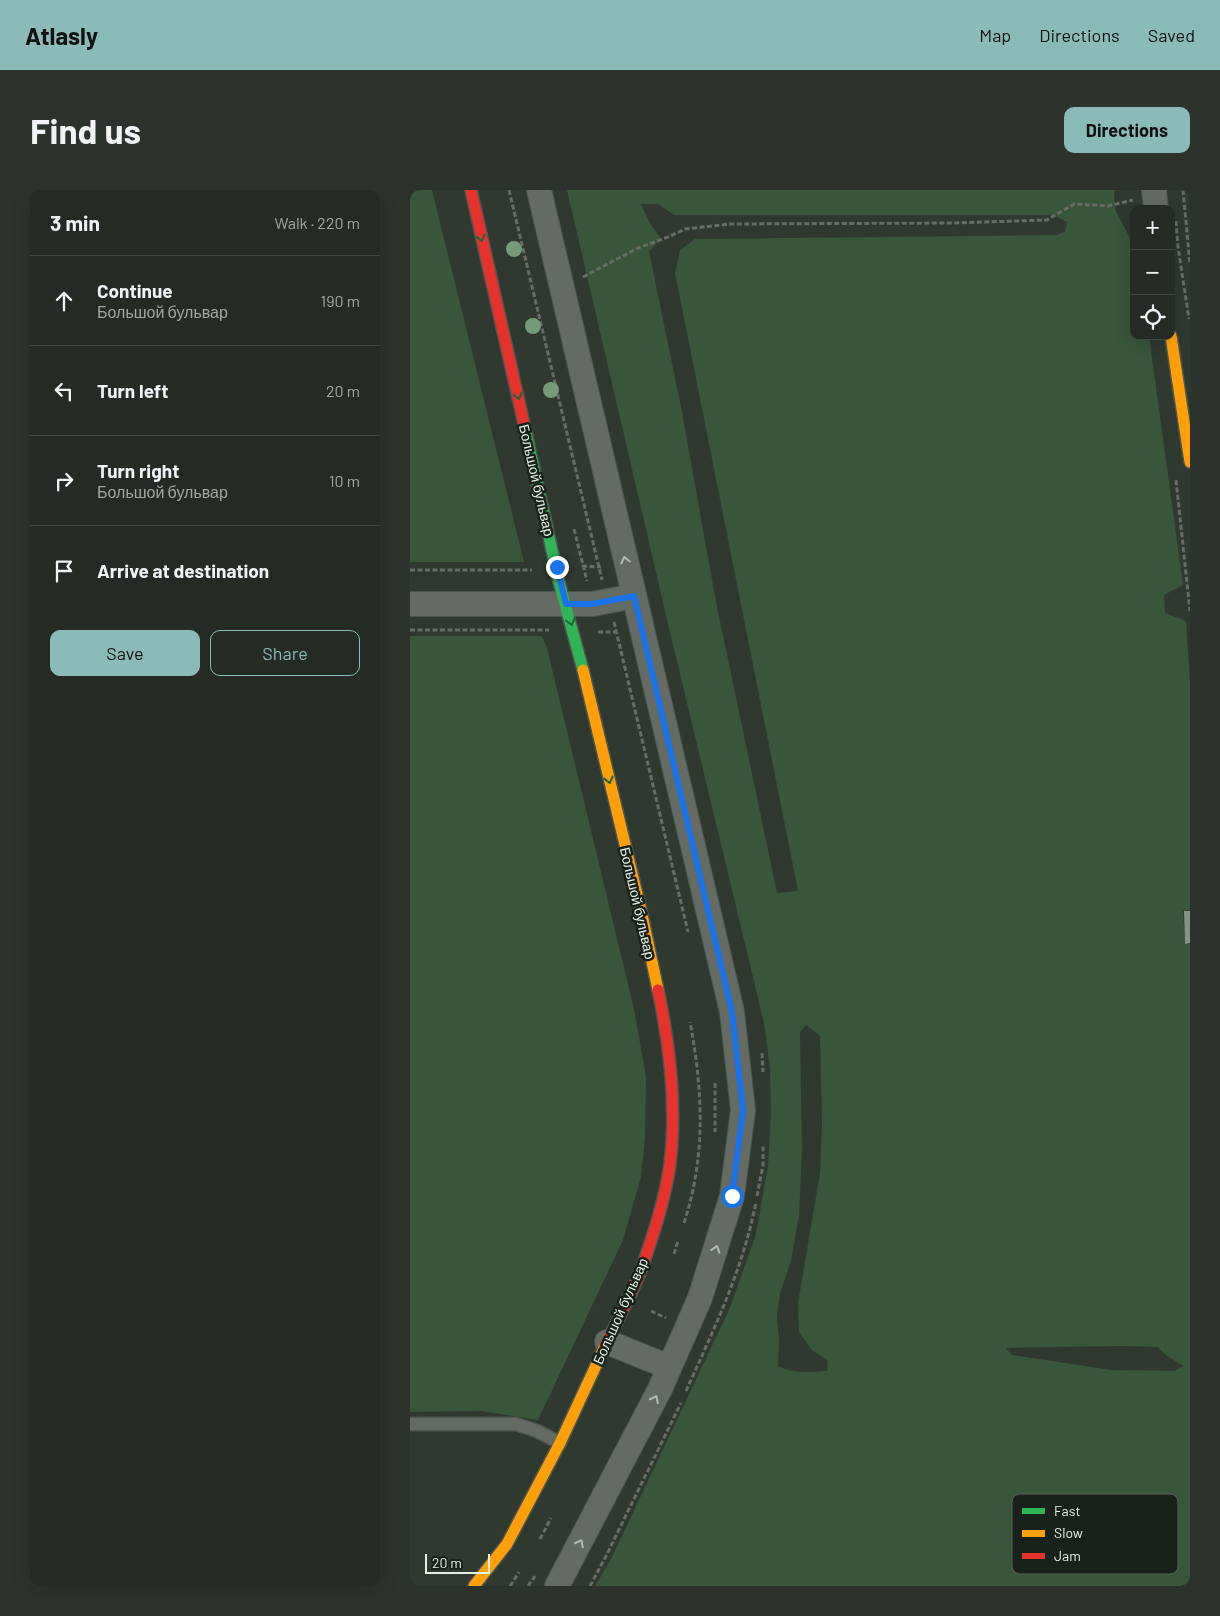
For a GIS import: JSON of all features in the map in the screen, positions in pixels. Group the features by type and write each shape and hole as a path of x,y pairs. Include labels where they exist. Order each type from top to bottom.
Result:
{"street":[{"name":"Большой бульвар","path":"471,190 566,604 646,934 662,1010 673,1096 670,1164 659,1214 640,1272 560,1443 506,1544 474,1586"},
{"path":"539,190 732,1012 743,1110 732,1196 700,1298 660,1389 557,1586"},
{"path":"1172,340 1190,462"},
{"path":"410,604 592,604 634,596"},
{"path":"608,1342 669,1367"}],"lane":[{"path":"410,1424 516,1424 537,1431 560,1443"}],"path":[{"path":"1183,190 1190,264"},
{"path":"580,272 582,277 638,248 686,229 730,224 954,223 1047,220 1074,204 1108,206 1156,204 1178,247 1189,320"},
{"path":"574,566 607,568"},
{"path":"410,570 535,570"},
{"path":"548,624 552,639"},
{"path":"598,626 599,632"},
{"path":"410,630 550,630"},
{"path":"590,632 625,632"},
{"path":"684,1225 696,1179 700,1142 700,1100 697,1060 690,1022"},
{"path":"761,1050 764,1077"},
{"path":"590,1586 683,1398 735,1280 750,1233 763,1165 763,1139"},
{"path":"672,1260 681,1234"},
{"path":"651,1311 654,1302"},
{"path":"535,1546 553,1513"},
{"path":"510,1586 520,1570"}],"green space":[{"path":"410,190 432,190 524,562 410,562"},
{"path":"567,190 1118,190 1114,191 1115,209 1130,238 1130,340 1150,340 1183,585 1164,595 1165,613 1186,621 1190,680 1190,910 1183,911 1185,944 1190,944 1190,1586 595,1586 611,1559 729,1310 756,1234 768,1166 771,1114 770,1068 764,1023 668,624","holes":["641,204 658,204 674,215 1053,215 1067,222 1065,232 1056,235 695,239 680,250 675,273 798,891 777,893 716,602 682,412 649,251 661,239 651,225","806,1025 820,1036 822,1123 820,1173 798,1303 799,1332 812,1350 828,1361 827,1371 808,1372 784,1369 778,1366 777,1316 780,1293 791,1261 799,1215 802,1150 800,1032","1158,1347 1167,1356 1184,1366 1174,1371 1111,1370 1012,1355 1006,1348"]},
{"path":"410,636 542,636 547,648 634,1009 646,1077 645,1138 641,1177 623,1240 538,1420 481,1411 410,1412"}],"building":[{"path":"1184,911 1190,911 1190,943 1185,944"}],"traffic: fast":[{"path":"524,424 559,582 583,670"}],"traffic: slow":[{"path":"1172,340 1190,462"},
{"path":"583,670 642,915 658,990"},
{"path":"474,1586 507,1544 560,1443 605,1346"}],"traffic: jam":[{"path":"471,190 524,424"},
{"path":"605,1346 641,1270 662,1204 670,1164 673,1121 671,1077 666,1033 658,990"}],"route":[{"path":"557,567 566,604 592,604 634,596 732,1012 743,1110 732,1196"}]}
